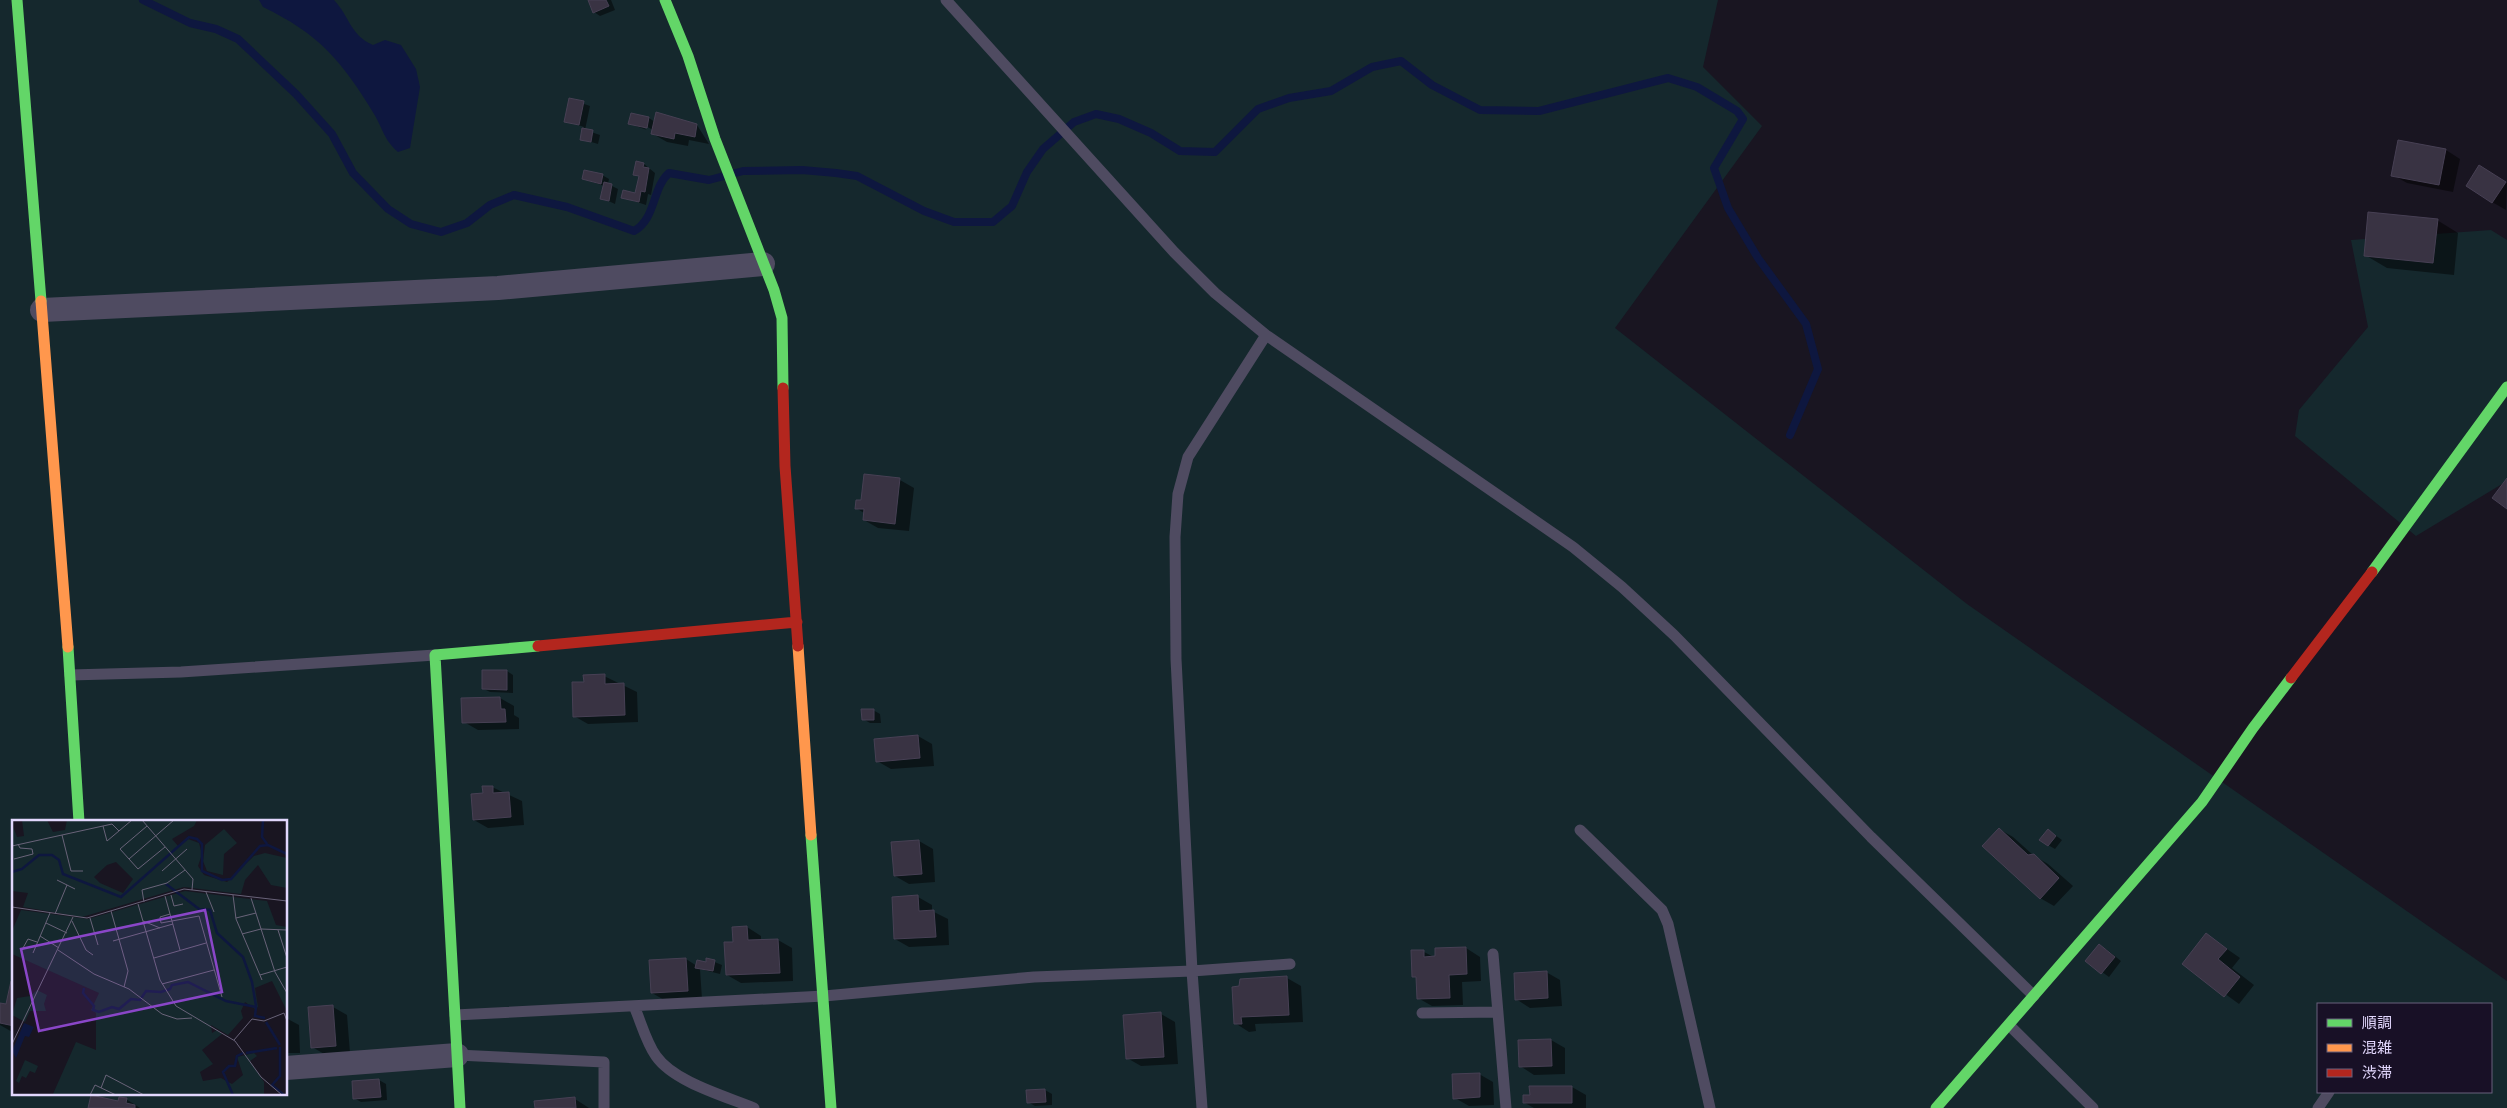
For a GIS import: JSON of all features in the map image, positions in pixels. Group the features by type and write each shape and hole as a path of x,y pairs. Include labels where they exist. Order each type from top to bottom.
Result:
{"street":[{"path":"17,0 70,675 79,820"},
{"path":"664,0 688,56 715,139 774,290 782,318 786,466 831,1108"},
{"path":"42,310 498,288 763,264"},
{"path":"1936,1108 2202,802 2253,728 2377,566 2507,387"},
{"path":"460,1108 435,655 797,622"},
{"path":"288,1068 457,1055"}],"lane":[{"path":"946,0 1174,252 1215,293 1266,335 1573,547 1622,586 1674,635 1872,837 2034,996"},
{"path":"1202,1108 1192,972 1176,659 1175,537 1178,494 1188,457 1266,335"},
{"path":"70,675 181,672 435,655"},
{"path":"1580,830 1662,910 1668,924 1710,1108"},
{"path":"1493,954 1506,1108"},
{"path":"455,1015 824,996 1034,977 1192,972 1290,964"},
{"path":"634,1006 656,1056 671,1070 692,1083 754,1108"},
{"path":"1422,1013 1498,1012"},
{"path":"2009,1025 2093,1108"},
{"path":"457,1055 604,1062 604,1108"},
{"path":"2318,1108 2328,1093"}],"green space":[{"path":"0,0 1718,0 1703,67 1762,126 1615,328 1967,604 2507,981 2507,1108 0,1108"},
{"path":"2491,230 2507,240 2507,481 2416,536 2295,436 2299,410 2368,327 2351,240"}],"water":[{"path":"259,0 334,0 355,31 365,41 373,45 385,40 401,45 416,69 420,87 410,148 398,152 393,148 374,114 340,64 314,39 283,17 263,7"}],"building":[{"path":"588,0 606,0 609,6 593,13"},
{"path":"569,98 584,101 579,125 564,122"},
{"path":"656,112 697,124 695,137 675,133 674,139 651,134"},
{"path":"631,113 649,117 647,128 628,124"},
{"path":"582,128 593,130 591,142 580,140"},
{"path":"2398,140 2446,149 2439,185 2391,176"},
{"path":"636,161 644,163 643,167 649,168 645,192 641,191 639,202 621,198 623,190 635,193 639,176 633,175"},
{"path":"2479,165 2506,182 2492,203 2466,186"},
{"path":"584,170 603,174 601,184 582,179"},
{"path":"604,182 612,184 609,201 600,199"},
{"path":"2368,212 2438,219 2433,263 2364,256"},
{"path":"864,474 900,478 895,524 863,520 864,509 855,509 856,500 861,500"},
{"path":"2507,478 2507,509 2492,498"},
{"path":"482,670 507,670 507,690 482,689"},
{"path":"605,674 605,684 624,683 625,715 573,717 572,682 584,682 583,675"},
{"path":"500,697 501,709 505,709 506,722 462,723 461,698"},
{"path":"861,709 874,709 874,720 862,720"},
{"path":"918,735 920,758 876,762 874,739"},
{"path":"482,786 493,786 493,793 509,792 511,817 473,820 471,794 483,793"},
{"path":"1999,828 2028,855 2034,854 2059,878 2040,899 1982,846"},
{"path":"2048,829 2056,836 2048,846 2039,840"},
{"path":"919,840 922,874 894,876 891,842"},
{"path":"918,895 919,911 934,910 936,937 894,939 892,897"},
{"path":"747,926 748,940 778,939 780,973 726,975 724,942 733,942 732,927"},
{"path":"2206,933 2227,949 2218,959 2240,977 2224,997 2182,964"},
{"path":"2099,944 2115,957 2101,974 2085,961"},
{"path":"1466,947 1467,974 1449,975 1450,998 1417,999 1416,977 1412,977 1411,950 1424,950 1424,957 1435,956 1435,948"},
{"path":"686,958 688,991 651,993 649,960"},
{"path":"706,958 715,960 713,971 695,968 697,960 706,962"},
{"path":"1547,971 1548,998 1515,1000 1514,973"},
{"path":"1287,976 1289,1015 1241,1017 1242,1024 1234,1024 1232,987 1239,986 1240,979"},
{"path":"11,981 12,1026 0,1023 0,1003 6,1004"},
{"path":"333,1005 336,1046 311,1048 308,1007"},
{"path":"1161,1012 1164,1057 1126,1059 1123,1015"},
{"path":"1551,1039 1552,1066 1519,1067 1518,1040"},
{"path":"1480,1073 1480,1097 1453,1099 1452,1074"},
{"path":"379,1079 381,1097 353,1099 352,1081"},
{"path":"1529,1086 1572,1086 1572,1103 1523,1103 1523,1095 1530,1095"},
{"path":"1045,1089 1046,1102 1027,1103 1026,1090"},
{"path":"91,1096 118,1101 119,1097 127,1098 126,1103 135,1105 135,1108 88,1108"},
{"path":"575,1097 576,1108 535,1108 534,1101"}],"waterway":[{"path":"143,0 190,23 216,29 238,39 296,94 332,134 353,173 388,209 411,224 441,232 467,223 490,205 514,195 567,207 634,231 646,219 659,187 669,173 709,180 743,171 802,170 857,176 924,211 954,222 993,222 1012,206 1027,172 1043,149 1074,122 1096,114 1119,119 1151,133 1180,151 1215,152 1258,109 1289,98 1331,91 1372,67 1401,61 1432,85 1480,110 1539,111 1668,78 1697,87 1737,111 1743,119 1714,168 1728,208 1758,258 1806,324 1818,369 1790,435"}],"traffic: fast":[{"path":"17,0 41,301"},
{"path":"665,0 688,56 715,139 774,290 782,318 783,388"},
{"path":"2372,572 2507,387"},
{"path":"460,1108 435,655 538,646"},
{"path":"68,647 79,820"},
{"path":"1936,1108 2202,802 2253,728 2291,678"},
{"path":"811,835 831,1108"}],"traffic: slow":[{"path":"41,301 68,647"},
{"path":"798,646 811,835"}],"traffic: jam":[{"path":"783,388 785,466 798,646"},
{"path":"2291,678 2372,572"},
{"path":"538,646 797,622"}]}
